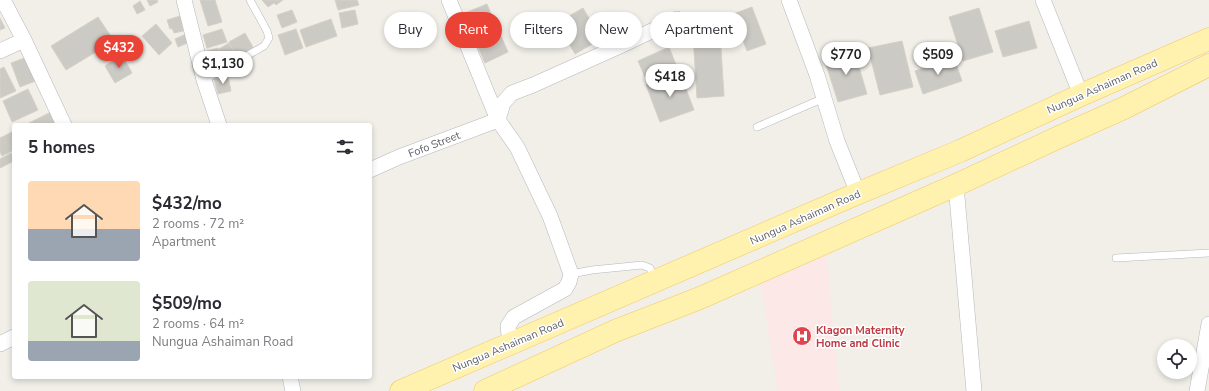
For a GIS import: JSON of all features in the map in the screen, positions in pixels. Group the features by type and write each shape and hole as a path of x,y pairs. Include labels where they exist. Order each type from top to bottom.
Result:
{"main road":[{"name":"Nungua Ashaiman Road","path":"401,391 854,195 960,151 1209,39"},
{"path":"485,391 616,330 700,298 956,185 1124,108 1209,65"}],"street":[{"path":"3,0 24,40 63,123"},
{"path":"184,0 204,80 217,123"},
{"path":"449,0 498,120 517,147 550,216 571,274 565,290 514,317 508,326 510,344"},
{"path":"789,0 817,75 837,141 855,186 854,195"},
{"path":"1043,0 1082,95"},
{"path":"498,120 503,103 512,92 533,85 650,32"},
{"path":"0,51 24,40"},
{"name":"Fofo Street","path":"372,169 399,157 498,120"},
{"path":"956,185 974,391"},
{"path":"1197,391 1209,324"},
{"path":"0,344 12,338"},
{"path":"290,379 293,391"}],"lane":[{"path":"204,80 264,46 269,38 267,31 250,0"},
{"path":"757,127 824,98"},
{"path":"1116,258 1209,253"},
{"path":"571,274 592,270 642,265 650,268 654,282"}],"shaded area":[{"name":"Klagon Maternity Home and Clinic","path":"826,249 839,391 778,391 760,281"}],"building":[{"path":"147,0 157,0 158,2 150,6"},
{"path":"200,0 215,0 222,22 208,26"},
{"path":"262,0 283,0 276,5 274,3 268,7"},
{"path":"335,0 357,0 359,5 338,10"},
{"path":"140,1 145,10 137,14 133,6"},
{"path":"487,4 490,12 467,12"},
{"path":"752,7 766,44 747,51 747,12 738,12"},
{"path":"583,8 585,12 585,48 575,54 572,48 577,48 576,12"},
{"path":"979,8 993,52 963,61 949,17"},
{"path":"292,10 297,22 282,28 277,15"},
{"path":"355,10 358,24 342,28 339,13"},
{"path":"180,16 183,31 174,33 172,28 170,29 167,20"},
{"path":"98,17 114,41 66,70 51,46"},
{"path":"0,18 5,28 0,30"},
{"path":"331,19 337,36 306,47 300,30"},
{"path":"1029,21 1037,48 1003,57 995,31"},
{"path":"156,24 172,43 159,55 142,36"},
{"path":"222,29 227,42 207,48 203,35"},
{"path":"296,29 303,48 285,55 278,35"},
{"path":"245,33 254,49 237,58 229,42"},
{"path":"186,34 190,42 178,47 175,39"},
{"path":"502,38 508,52 485,63 478,48 502,48"},
{"path":"902,41 913,87 880,95 868,48"},
{"path":"229,43 236,57 228,61 225,56 223,57 219,49"},
{"path":"218,48 221,57 210,60 207,51"},
{"path":"669,48 676,65 645,77 638,61"},
{"path":"694,48 721,48 724,96 697,98"},
{"path":"854,50 867,94 838,102 824,58"},
{"path":"122,55 132,73 115,83 105,66"},
{"path":"30,56 38,80 20,87 11,63"},
{"path":"954,58 962,81 923,94 915,71"},
{"path":"4,67 16,91 0,98 0,69"},
{"path":"680,73 694,110 660,122 646,85"},
{"path":"228,76 231,91 218,94 214,79"},
{"path":"28,89 38,110 12,122 3,101"},
{"path":"53,111 59,123 29,123"},
{"path":"12,132 12,151 2,156 0,152 0,138"},
{"path":"11,153 12,155 12,162 0,168 0,159"}],"place":[{"name":"Klagon Maternity Home and Clinic","path":"802,336"}]}
